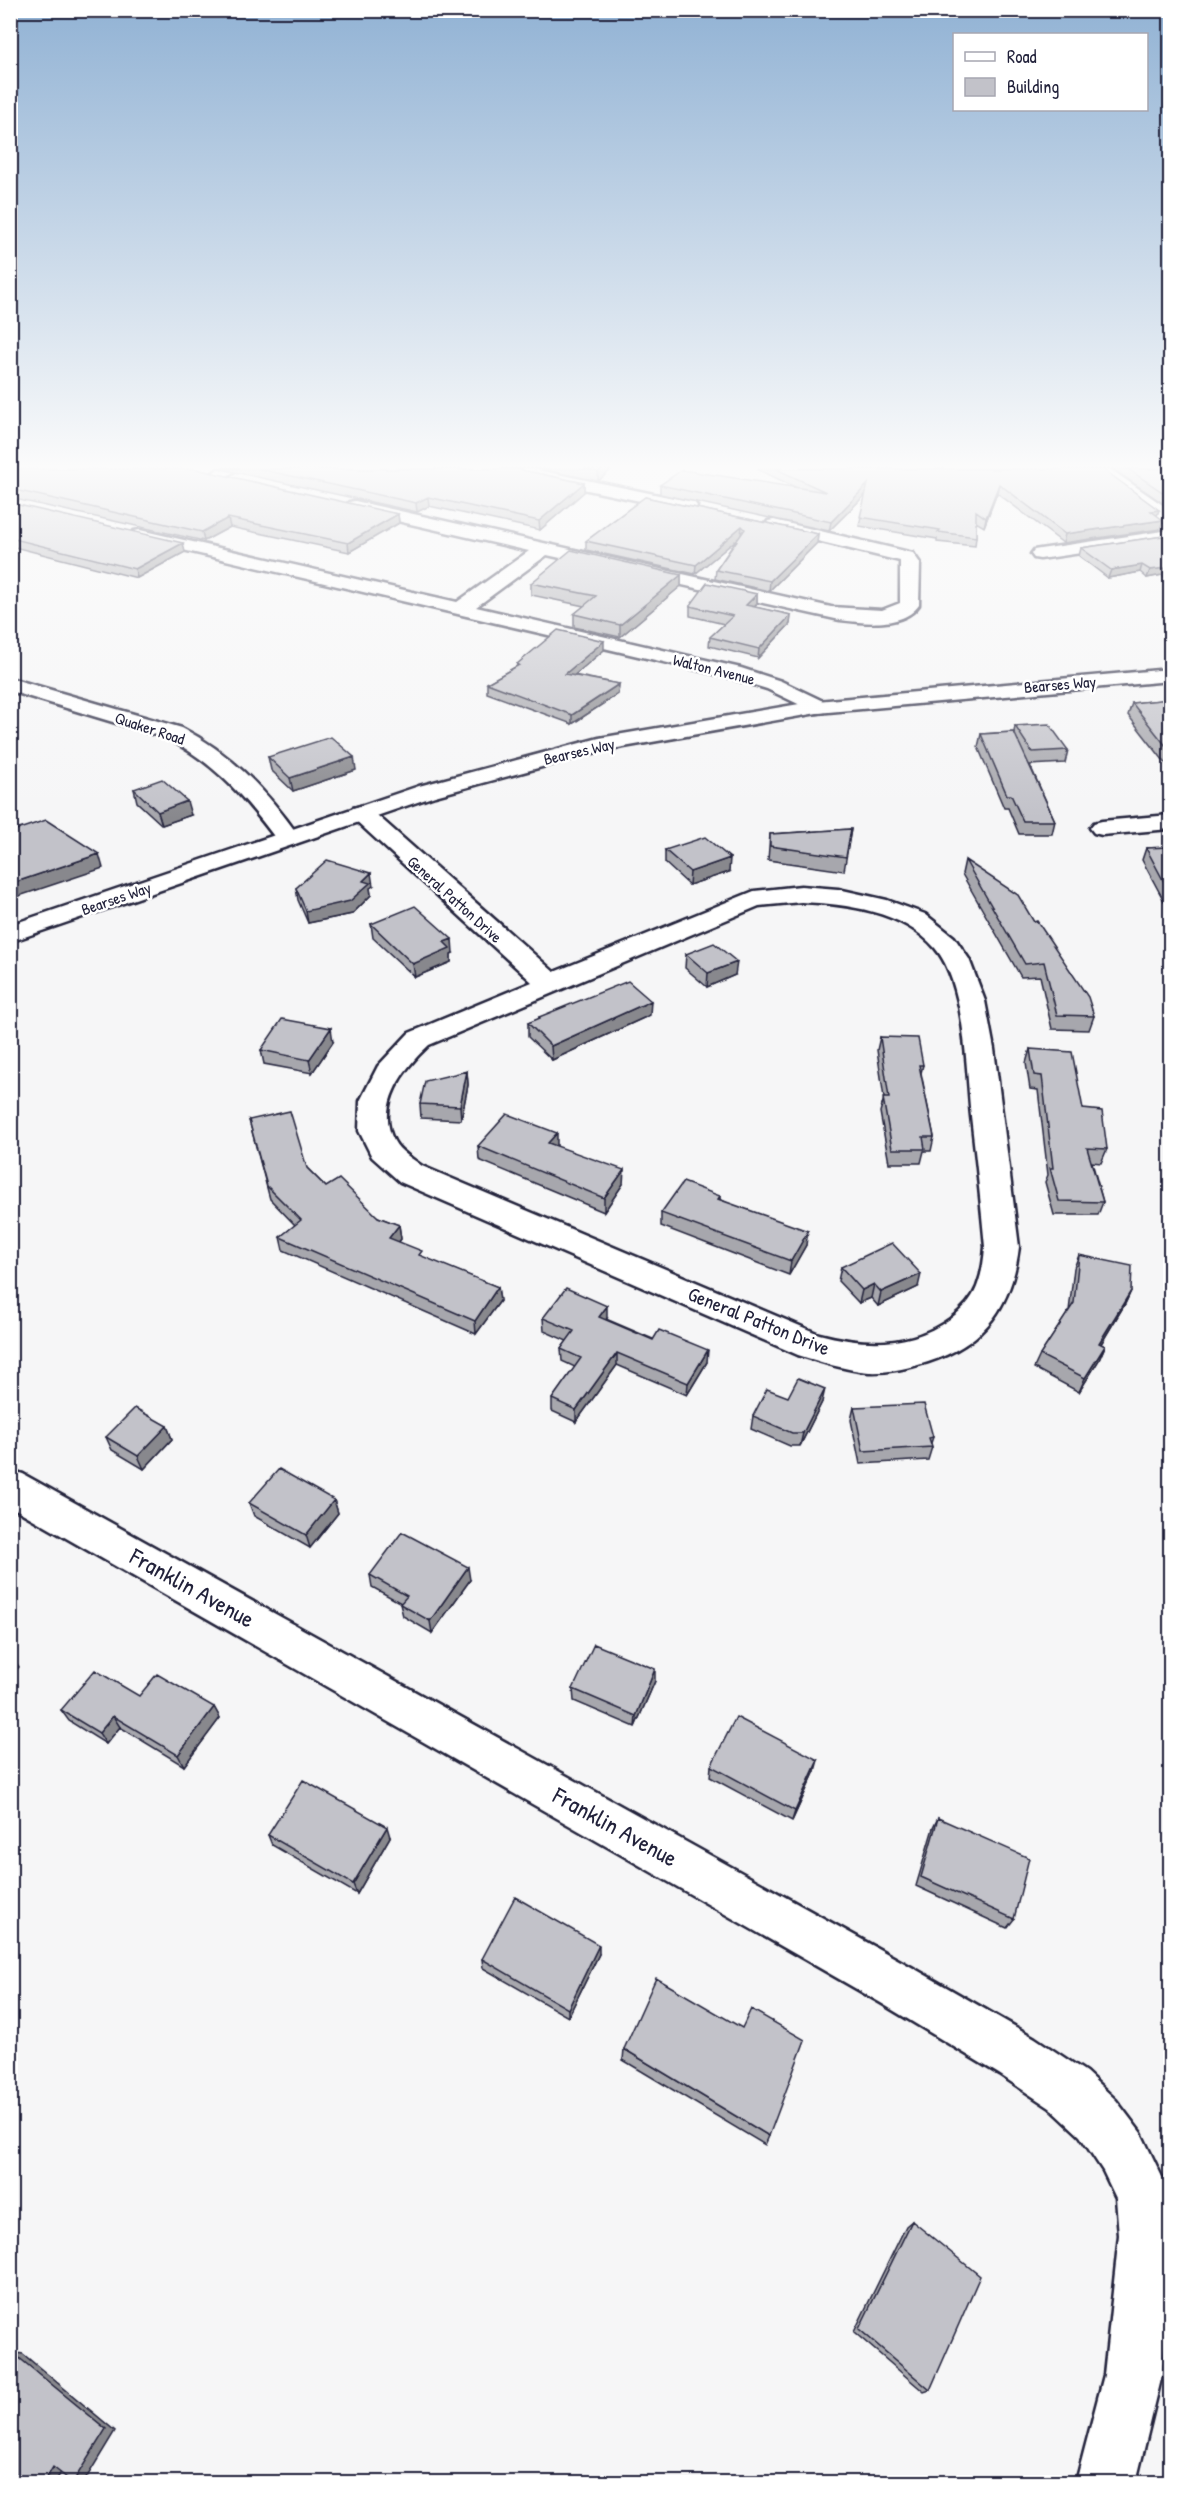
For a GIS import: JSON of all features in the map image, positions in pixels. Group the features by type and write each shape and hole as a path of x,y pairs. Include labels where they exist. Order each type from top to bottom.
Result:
{"street":[{"name":"Walton Avenue","path":"354,585 734,672 774,685 816,707"},
{"path":"459,610 493,585"},
{"path":"707,585 831,613 880,615 900,611 909,605 910,585"},
{"name":"Bearses Way","path":"10,934 426,791 578,750 681,729 816,707 1170,675"},
{"name":"Quaker Road","path":"10,684 174,733 200,745 242,780 288,838"},
{"name":"General Patton Drive","path":"361,813 551,984"},
{"path":"1102,828 1170,822"},
{"name":"General Patton Drive","path":"779,894 848,897 885,908 926,927 945,943 959,964 976,1026 1002,1247 1001,1269 996,1286 976,1318 960,1332 912,1352 887,1357 835,1352 795,1340 411,1174 386,1153 380,1144 373,1116 382,1083 402,1052 418,1040 551,984 754,899 779,894"},
{"name":"Franklin Avenue","path":"10,1486 898,1986 1068,2090 1098,2118 1122,2152 1143,2196 1146,2235 1133,2375 1106,2482"}],"building":[{"path":"543,585 668,585 620,625 574,614 596,596"},
{"path":"705,585 718,585 757,594 746,605 791,615 759,649 710,637 733,616 690,606"},
{"path":"558,630 604,641 565,674 619,684 572,715 487,683 519,665 517,664"},
{"path":"1170,699 1170,751 1132,703"},
{"path":"1049,724 1068,750 1032,752 1015,726"},
{"path":"1014,732 1055,821 1023,821 1011,795 1007,795 981,734"},
{"path":"331,737 354,757 290,778 268,757"},
{"path":"162,779 187,801 158,812 134,789"},
{"path":"46,820 99,854 10,884 10,832"},
{"path":"851,829 846,857 770,846 770,834"},
{"path":"705,837 730,858 690,872 665,850"},
{"path":"1170,847 1170,893 1146,848"},
{"path":"327,860 371,873 363,881 370,883 350,901 306,911 296,888"},
{"path":"965,860 1018,895 1034,922 1037,921 1088,997 1094,1016 1057,1015 1044,962 1025,964"},
{"path":"415,906 452,939 444,942 450,948 413,964 371,924"},
{"path":"714,943 737,962 708,973 686,954"},
{"path":"628,981 651,1001 551,1046 528,1023 539,1017"},
{"path":"282,1019 331,1028 309,1060 261,1050"},
{"path":"880,1037 918,1038 923,1065 919,1065 934,1137 923,1137 925,1149 892,1149 883,1098 889,1098"},
{"path":"1030,1049 1072,1052 1083,1109 1102,1111 1107,1149 1087,1148 1103,1202 1059,1201 1050,1168 1053,1168 1042,1076 1034,1075"},
{"path":"467,1071 460,1106 420,1104 425,1081"},
{"path":"290,1111 307,1168 326,1187 339,1179 378,1217 399,1225 389,1238 422,1251 419,1255 498,1287 475,1321 280,1237 301,1220 267,1186 249,1120"},
{"path":"507,1114 557,1133 548,1143 624,1170 604,1198 478,1146"},
{"path":"683,1182 720,1196 718,1199 808,1231 791,1261 661,1213"},
{"path":"892,1243 921,1274 881,1292 874,1284 862,1290 841,1267"},
{"path":"1079,1255 1132,1266 1131,1291 1099,1343 1105,1346 1085,1378 1040,1355 1074,1303"},
{"path":"566,1288 607,1306 599,1317 653,1340 659,1330 708,1350 688,1383 617,1353 576,1410 552,1399 581,1358 561,1349 574,1331 543,1318"},
{"path":"798,1378 825,1389 803,1433 792,1433 753,1416 767,1389 788,1397"},
{"path":"924,1404 933,1437 929,1438 932,1447 863,1451 854,1407"},
{"path":"135,1408 167,1426 138,1456 106,1437"},
{"path":"279,1469 334,1500 306,1535 249,1503"},
{"path":"402,1532 468,1567 430,1621 400,1604 407,1596 370,1575"},
{"path":"594,1644 655,1669 636,1716 573,1689"},
{"path":"95,1670 139,1696 157,1674 214,1707 178,1755 113,1716 99,1733 61,1710"},
{"path":"736,1717 818,1760 795,1811 711,1766"},
{"path":"303,1780 387,1827 353,1884 268,1835"},
{"path":"938,1818 1029,1858 1014,1919 921,1877"},
{"path":"515,1897 599,1945 568,2009 482,1959"},
{"path":"656,1978 742,2028 751,2009 805,2040 769,2136 624,2049"},
{"path":"912,2221 980,2276 930,2390 859,2329"},
{"path":"12,2352 106,2429 73,2482 53,2467 44,2482 17,2482 10,2477 10,2355"}]}
